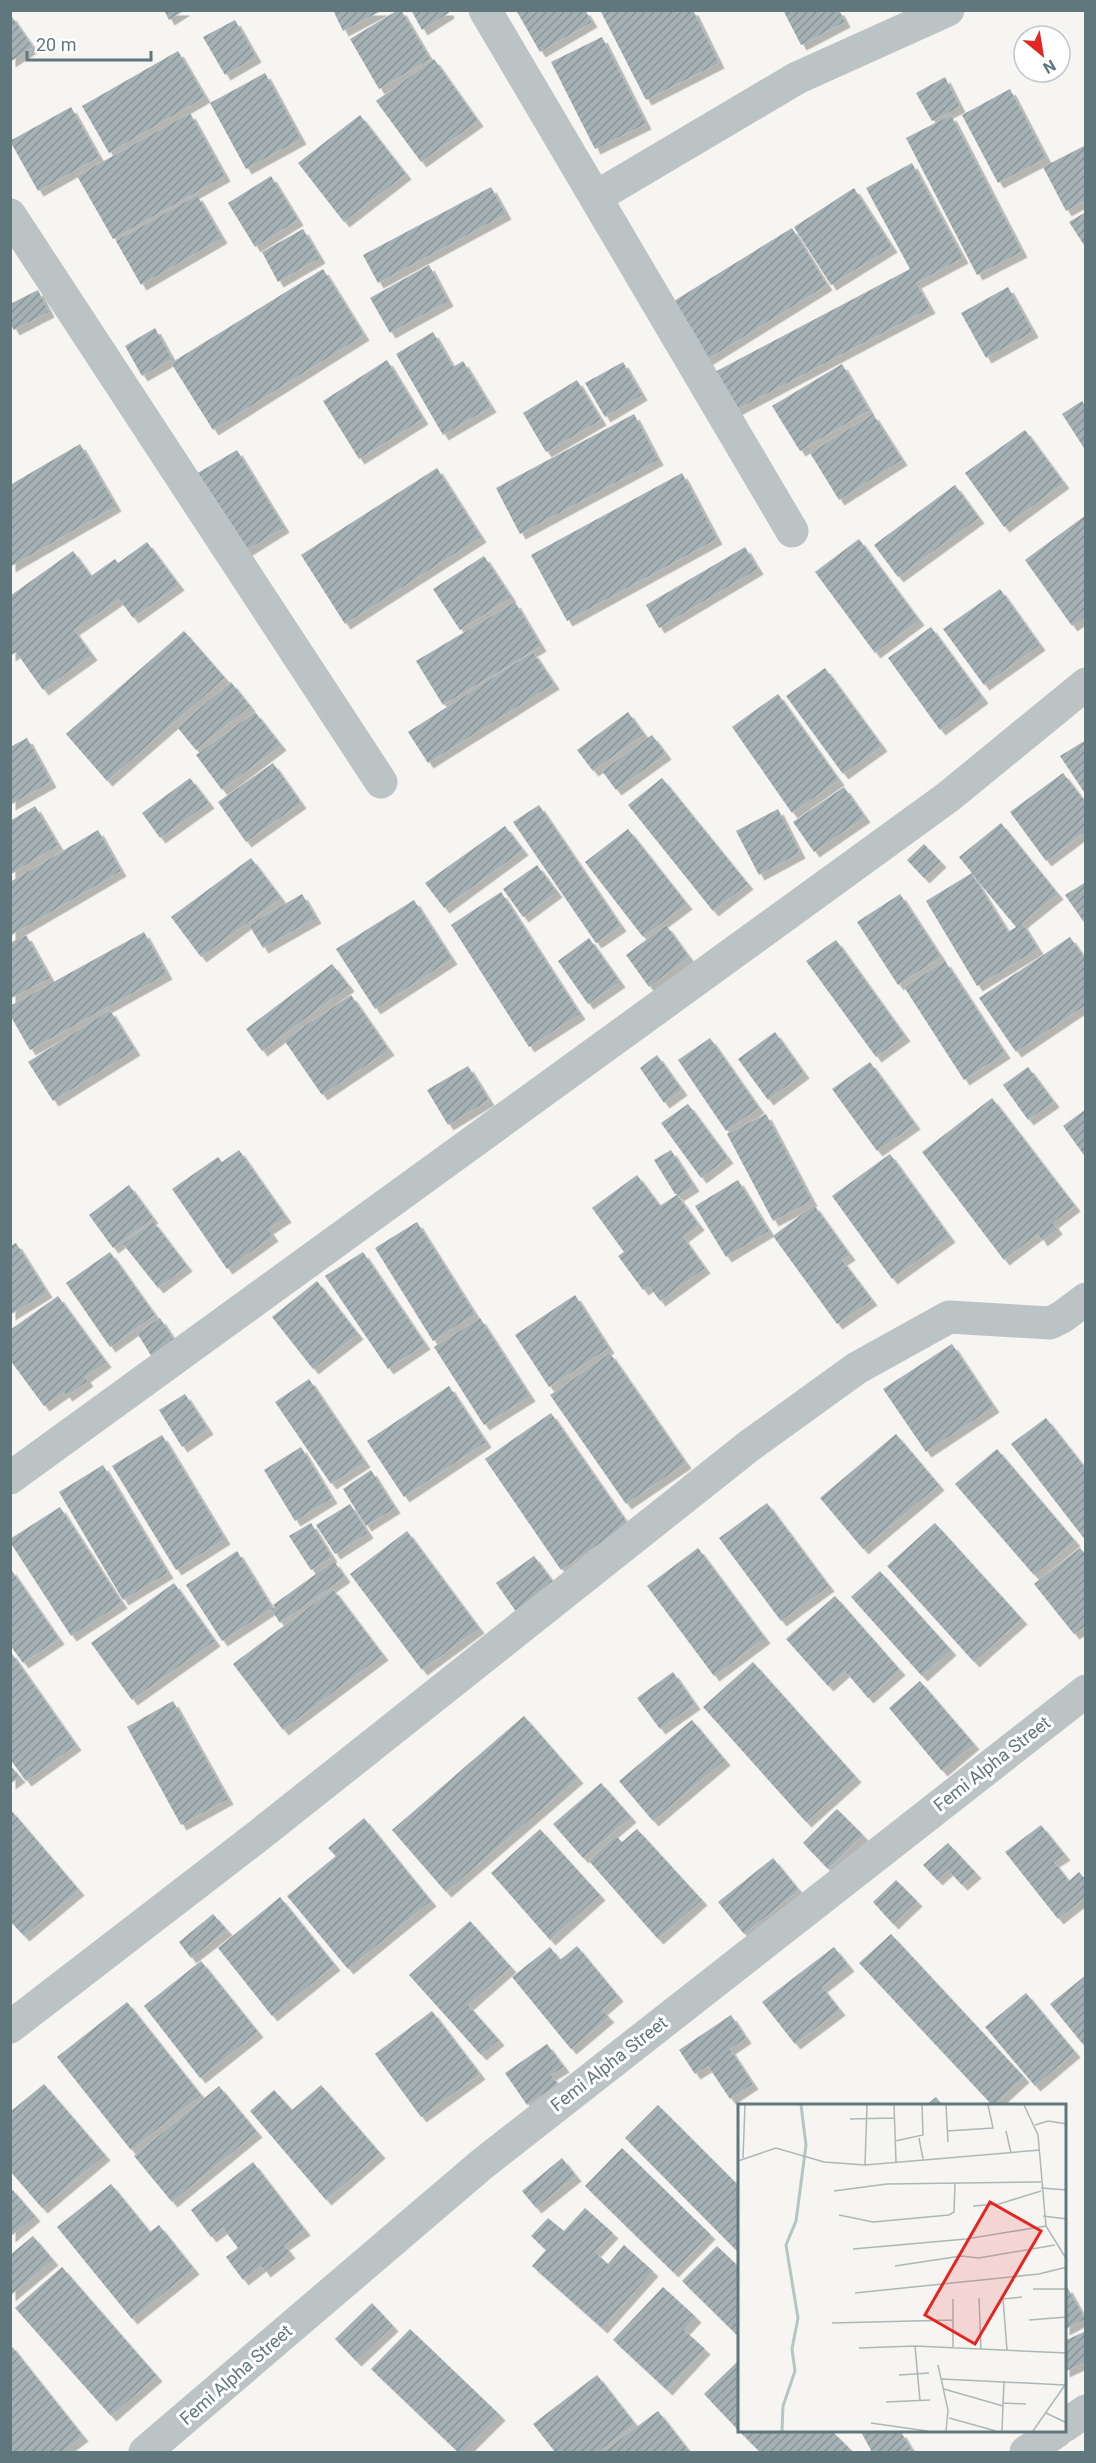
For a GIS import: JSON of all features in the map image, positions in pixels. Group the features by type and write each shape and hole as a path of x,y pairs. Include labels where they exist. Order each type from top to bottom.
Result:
{"street":[{"path":"485,10 792,531"},
{"path":"596,197 797,78 948,10"},
{"path":"10,215 381,782"},
{"path":"10,1478 948,797 1086,684"},
{"path":"10,2027 258,1836 749,1446 857,1368 949,1317 1050,1323 1086,1299"},
{"name":"Femi Alpha Street","path":"145,2452 481,2165 1086,1691"},
{"path":"1066,2425 1086,2411"},
{"path":"1026,2452 1054,2433"}],"building":[{"path":"164,10 185,10 169,20"},
{"path":"333,10 383,10 343,31"},
{"path":"401,10 430,59 379,89 350,39"},
{"path":"411,10 448,10 449,13 422,30"},
{"path":"516,10 585,10 592,22 540,52"},
{"path":"600,10 693,10 719,63 646,100"},
{"path":"783,10 839,10 845,22 801,45"},
{"path":"10,14 33,47 10,62"},
{"path":"235,20 256,57 225,75 203,37"},
{"path":"602,37 646,124 595,149 551,62"},
{"path":"178,51 205,97 109,153 82,106"},
{"path":"434,59 478,121 421,162 376,101"},
{"path":"265,73 301,139 246,169 210,103"},
{"path":"945,77 960,107 932,121 916,93"},
{"path":"1010,89 1046,158 998,183 962,115"},
{"path":"71,107 99,157 38,191 10,141"},
{"path":"190,113 225,176 113,239 77,176"},
{"path":"360,115 406,174 344,222 298,163"},
{"path":"951,115 1022,252 977,275 906,138"},
{"path":"1086,145 1086,200 1066,211 1043,167"},
{"path":"912,163 963,258 916,283 930,308 732,412 711,374 910,269 866,188"},
{"path":"271,176 298,220 255,247 228,203"},
{"path":"491,187 506,214 378,283 363,255"},
{"path":"854,188 892,247 831,285 794,227"},
{"path":"197,195 222,238 141,285 116,241"},
{"path":"1086,212 1086,248 1069,222"},
{"path":"792,228 827,285 705,361 669,304"},
{"path":"303,229 320,258 278,282 262,252"},
{"path":"429,265 448,301 390,333 370,298"},
{"path":"323,269 364,335 213,430 171,363"},
{"path":"1008,287 1033,332 986,358 961,313"},
{"path":"38,290 49,312 14,330 10,323 10,304"},
{"path":"155,328 172,359 142,376 125,346"},
{"path":"433,332 453,367 463,361 491,407 443,435 396,354"},
{"path":"387,360 423,419 359,459 323,401"},
{"path":"623,362 642,395 605,417 585,383"},
{"path":"842,364 869,410 800,451 772,406"},
{"path":"577,380 601,420 546,452 523,413"},
{"path":"1082,401 1086,407 1086,451 1062,414"},
{"path":"634,414 658,460 520,534 496,488"},
{"path":"873,414 902,460 839,500 810,453"},
{"path":"1025,430 1064,483 1004,527 965,473"},
{"path":"80,444 116,506 10,567 10,485"},
{"path":"237,450 284,527 244,552 196,474"},
{"path":"437,468 481,537 345,624 301,555"},
{"path":"682,473 717,539 567,621 531,555"},
{"path":"955,485 979,518 898,577 874,545"},
{"path":"1086,515 1086,616 1072,626 1025,560"},
{"path":"859,539 919,620 875,653 815,572"},
{"path":"147,542 179,585 133,618 119,599 74,630 92,655 43,690 16,652 10,656 10,596 73,551 91,576 115,559 118,563"},
{"path":"745,547 758,569 659,628 646,605"},
{"path":"484,556 511,597 460,630 433,589"},
{"path":"1000,589 1040,645 984,685 943,629"},
{"path":"515,602 541,646 443,705 416,661"},
{"path":"931,627 983,698 940,730 888,658"},
{"path":"184,631 225,678 107,781 66,734"},
{"path":"533,652 554,684 428,763 408,732"},
{"path":"825,668 882,746 843,774 786,696"},
{"path":"231,682 250,706 196,750 177,727"},
{"path":"778,694 839,780 792,813 732,727"},
{"path":"255,712 281,745 222,790 196,755"},
{"path":"628,712 644,734 593,771 577,750"},
{"path":"652,735 666,754 616,790 602,771"},
{"path":"27,738 51,782 10,805 10,747"},
{"path":"1086,740 1086,795 1060,756"},
{"path":"273,763 301,803 246,842 218,802"},
{"path":"1063,773 1086,803 1086,831 1046,861 1010,812"},
{"path":"190,778 209,803 160,838 142,813"},
{"path":"662,778 748,884 713,911 628,805"},
{"path":"844,787 865,817 814,852 793,822"},
{"path":"539,805 621,926 596,943 513,822"},
{"path":"35,806 58,845 10,875 10,821"},
{"path":"778,809 800,853 759,875 736,831"},
{"path":"1001,823 1058,894 1022,923 1038,949 977,986 926,901 972,873 959,857","holes":["972,874 1016,927 1008,932"]},
{"path":"505,826 523,850 444,908 425,883"},
{"path":"628,829 687,904 643,937 585,862"},
{"path":"98,830 121,871 10,936 10,882"},
{"path":"924,844 941,862 924,878 907,860"},
{"path":"251,858 281,898 201,957 171,917"},
{"path":"537,865 557,892 523,917 503,889"},
{"path":"1086,882 1086,925 1065,895"},
{"path":"501,892 580,1014 529,1047 451,925"},
{"path":"302,894 316,918 263,948 249,925"},
{"path":"900,894 941,957 898,985 857,922"},
{"path":"414,900 452,959 375,1009 336,949"},
{"path":"666,925 689,957 649,987 626,955"},
{"path":"144,932 167,974 30,1050 10,1015 10,1006"},
{"path":"26,935 50,978 10,999 10,943"},
{"path":"1070,937 1086,960 1086,1005 1016,1052 979,998"},
{"path":"589,938 620,982 588,1004 558,961"},
{"path":"836,940 905,1036 876,1057 806,961"},
{"path":"945,961 1005,1053 964,1080 904,987"},
{"path":"332,964 349,986 262,1051 246,1029"},
{"path":"351,995 389,1050 322,1095 284,1040"},
{"path":"110,1010 135,1050 53,1101 28,1062"},
{"path":"775,1032 804,1073 768,1100 738,1059"},
{"path":"710,1038 759,1108 726,1131 678,1060"},
{"path":"657,1055 682,1090 664,1103 640,1068"},
{"path":"870,1062 915,1124 877,1151 832,1089"},
{"path":"468,1066 489,1100 448,1125 427,1090"},
{"path":"1028,1067 1054,1102 1028,1120 1003,1085"},
{"path":"992,1098 1075,1206 1053,1223 1057,1229 1042,1241 1038,1234 1004,1260 922,1152"},
{"path":"688,1104 728,1158 701,1178 661,1123"},
{"path":"1086,1109 1086,1158 1063,1126"},
{"path":"766,1114 812,1201 773,1221 727,1134"},
{"path":"239,1150 286,1217 268,1229 273,1236 227,1269 172,1189 218,1157 222,1162"},
{"path":"671,1150 694,1186 678,1196 699,1225 683,1237 705,1268 660,1301 649,1286 643,1290 618,1256 624,1252 592,1208 637,1175 660,1206 678,1194 675,1194 654,1160"},
{"path":"890,1154 950,1237 892,1279 832,1196"},
{"path":"738,1180 769,1231 726,1257 695,1206"},
{"path":"129,1185 153,1218 113,1248 89,1215"},
{"path":"814,1205 850,1255 842,1260 872,1300 837,1324 773,1236"},
{"path":"153,1221 187,1266 158,1288 123,1244"},
{"path":"417,1222 475,1314 433,1341 375,1248"},
{"path":"16,1243 47,1292 10,1315 10,1246"},
{"path":"110,1252 155,1315 110,1347 66,1283"},
{"path":"363,1252 425,1344 388,1369 325,1276"},
{"path":"317,1281 358,1334 313,1369 272,1317"},
{"path":"575,1295 609,1348 549,1387 515,1335"},
{"path":"58,1296 106,1362 85,1377 88,1381 67,1396 64,1392 44,1406 10,1360 10,1330"},
{"path":"160,1318 176,1343 152,1357 137,1333"},
{"path":"480,1318 530,1396 484,1425 434,1347"},
{"path":"952,1344 994,1407 926,1452 883,1389"},
{"path":"610,1353 686,1463 626,1504 550,1395"},
{"path":"309,1379 365,1462 331,1484 275,1402"},
{"path":"449,1386 486,1442 404,1497 367,1441"},
{"path":"185,1394 208,1429 182,1447 159,1410"},
{"path":"551,1413 628,1524 561,1570 485,1459"},
{"path":"1046,1418 1086,1469 1086,1541 1011,1444"},
{"path":"896,1434 939,1485 863,1549 820,1498"},
{"path":"162,1435 225,1539 176,1570 112,1466"},
{"path":"301,1447 332,1498 295,1521 264,1470"},
{"path":"997,1449 1075,1541 1034,1575 955,1484"},
{"path":"103,1465 168,1573 123,1600 59,1492"},
{"path":"371,1470 395,1508 366,1526 343,1489"},
{"path":"767,1503 829,1586 781,1621 719,1538"},
{"path":"350,1504 368,1533 335,1554 316,1525"},
{"path":"60,1507 122,1603 71,1636 10,1542 10,1539"},
{"path":"311,1523 332,1557 311,1570 289,1536"},
{"path":"935,1523 1022,1619 974,1662 887,1566"},
{"path":"407,1531 479,1628 422,1670 350,1574"},
{"path":"698,1548 765,1638 714,1676 647,1586"},
{"path":"1080,1548 1086,1555 1086,1626 1074,1634 1034,1584"},
{"path":"237,1551 273,1609 275,1607 273,1605 334,1561 345,1577 280,1623 271,1609 222,1641 186,1585"},
{"path":"534,1556 556,1586 517,1613 496,1583"},
{"path":"10,1568 59,1639 23,1663 10,1645"},
{"path":"880,1571 951,1650 922,1676 851,1597"},
{"path":"174,1583 215,1641 132,1700 91,1643"},
{"path":"333,1589 383,1655 283,1730 233,1664"},
{"path":"835,1596 900,1670 868,1698 845,1671 828,1686 786,1639"},
{"path":"10,1651 76,1745 26,1781 10,1759"},
{"path":"753,1662 856,1777 806,1822 703,1707"},
{"path":"673,1672 695,1704 660,1729 637,1698"},
{"path":"920,1681 974,1744 942,1771 889,1708"},
{"path":"173,1701 228,1799 181,1825 127,1727"},
{"path":"524,1716 578,1778 446,1892 392,1830"},
{"path":"692,1720 725,1760 653,1821 619,1781"},
{"path":"10,1765 20,1777 10,1784"},
{"path":"601,1783 631,1817 583,1858 553,1824"},
{"path":"10,1809 79,1890 24,1936 10,1921"},
{"path":"837,1809 863,1835 828,1869 803,1843"},
{"path":"364,1818 431,1901 348,1969 287,1896 336,1856 328,1848"},
{"path":"1041,1825 1065,1855 1054,1862 1069,1881 1079,1872 1086,1880 1086,1897 1058,1919 1005,1852"},
{"path":"540,1829 600,1895 550,1940 491,1873"},
{"path":"637,1829 702,1900 658,1939 589,1861 616,1836 622,1842"},
{"path":"948,1843 976,1873 962,1885 948,1870 937,1880 923,1865"},
{"path":"773,1858 799,1890 744,1934 718,1902"},
{"path":"896,1880 917,1901 893,1924 873,1902"},
{"path":"280,1897 335,1965 272,2016 218,1948"},
{"path":"213,1914 227,1930 191,1958 179,1942"},
{"path":"470,1921 511,1967 468,2005 499,2040 481,2055 409,1975"},
{"path":"891,1934 1024,2077 995,2104 991,2104 859,1963"},
{"path":"577,1946 618,1996 602,2010 609,2017 571,2049 512,1977 550,1947 560,1960"},
{"path":"834,1947 849,1966 822,1987 840,2010 795,2044 762,2002"},
{"path":"201,1961 258,2032 200,2078 144,2006"},
{"path":"1086,1975 1086,2048 1050,2004"},
{"path":"1026,1993 1075,2052 1035,2086 985,2027"},
{"path":"127,2002 201,2095 131,2150 57,2057"},
{"path":"432,2011 480,2074 421,2117 375,2054"},
{"path":"731,2015 746,2038 730,2049 753,2084 730,2099 708,2066 695,2074 679,2050"},
{"path":"547,2044 564,2067 551,2075 558,2084 527,2105 505,2073"},
{"path":"44,2084 105,2155 42,2208 10,2171 10,2112"},
{"path":"321,2085 380,2153 326,2200 250,2111 274,2090 292,2110"},
{"path":"219,2086 257,2132 172,2202 134,2156"},
{"path":"936,2097 941,2104 927,2104"},
{"path":"658,2105 738,2185 738,2252 625,2138"},
{"path":"622,2148 710,2234 673,2272 585,2186"},
{"path":"562,2158 576,2176 536,2208 522,2191"},
{"path":"253,2162 305,2230 284,2245 290,2253 265,2272 261,2266 243,2280 226,2257 238,2248 223,2228 211,2237 191,2210"},
{"path":"111,2184 150,2232 159,2225 194,2269 132,2319 57,2227"},
{"path":"10,2187 35,2216 10,2237"},
{"path":"585,2208 613,2233 595,2252 608,2264 624,2245 653,2271 602,2328 532,2266 546,2250 531,2236 548,2218 564,2231"},
{"path":"33,2236 53,2260 10,2296 10,2255"},
{"path":"717,2246 738,2266 738,2336 682,2281"},
{"path":"62,2267 157,2376 111,2416 15,2308"},
{"path":"663,2287 696,2317 684,2330 705,2349 667,2390 613,2340"},
{"path":"1066,2287 1085,2319 1066,2329"},
{"path":"372,2303 393,2326 356,2361 335,2339"},
{"path":"410,2329 500,2415 463,2452 458,2452 371,2369"},
{"path":"1086,2331 1086,2362 1066,2371 1066,2340"},
{"path":"10,2344 83,2436 62,2452 10,2452"},
{"path":"738,2361 738,2430 704,2394"},
{"path":"597,2375 635,2424 598,2452 555,2452 533,2424"},
{"path":"658,2411 690,2452 603,2452"},
{"path":"741,2433 834,2433 853,2452 760,2452"},
{"path":"862,2433 902,2433 911,2449 904,2452 872,2452"}]}
